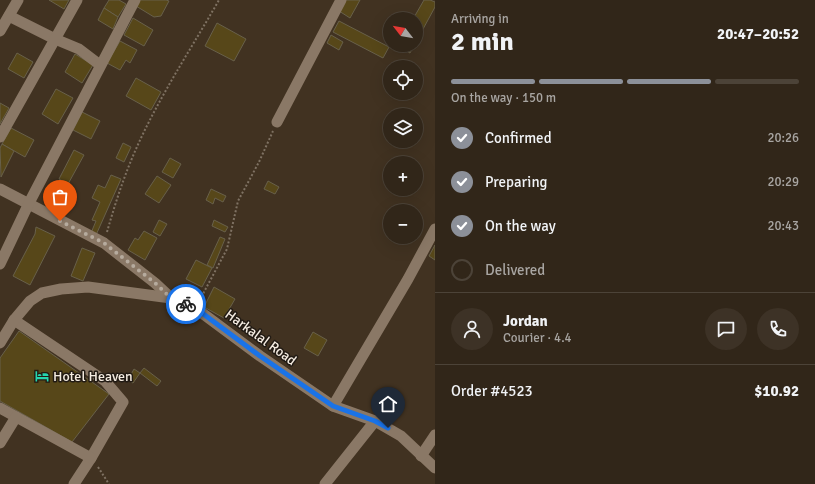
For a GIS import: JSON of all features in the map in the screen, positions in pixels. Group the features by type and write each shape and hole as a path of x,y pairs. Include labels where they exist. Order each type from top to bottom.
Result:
{"street":[{"path":"0,31 18,0"},
{"path":"0,137 77,0"},
{"path":"277,122 340,0"},
{"path":"0,264 29,203 132,1"},
{"path":"9,16 54,39 79,49 100,65"},
{"path":"0,189 104,243 155,283 171,298"},
{"path":"333,406 408,279 435,229"},
{"name":"Harkalal Road","path":"0,343 14,320 30,301 42,293 61,289 88,287 171,298 198,310 260,356 333,406 375,421 401,436 435,468"},
{"path":"14,320 105,381 123,402 92,458 74,484"},
{"path":"0,408 92,458"},
{"path":"0,443 16,417"},
{"path":"325,484 375,421"},
{"path":"421,456 435,435"}],"path":[{"path":"104,243 116,201 136,149 158,106 219,0"},
{"path":"198,310 204,292 227,249 238,201 259,162 277,122"},
{"path":"92,458 109,484"}],"building":[{"path":"49,0 69,0 64,9"},
{"path":"109,0 119,0 126,4 118,17 104,8"},
{"path":"139,0 169,1 161,16 154,17 136,6"},
{"path":"345,0 360,0 350,18 339,11"},
{"path":"424,0 435,2 435,7 423,29 423,12 417,12"},
{"path":"104,8 118,17 113,29 98,20"},
{"path":"133,18 153,30 144,46 124,35"},
{"path":"339,21 383,44 383,52 386,52 383,58 333,32"},
{"path":"217,23 246,39 234,61 205,46"},
{"path":"331,35 343,42 339,50 327,43"},
{"path":"120,41 137,50 130,63 126,60 120,70 107,63"},
{"path":"17,53 33,62 24,78 8,69"},
{"path":"75,54 93,65 82,83 65,72"},
{"path":"136,78 161,92 151,110 126,96"},
{"path":"56,89 73,98 58,124 42,114"},
{"path":"0,103 9,108 0,124"},
{"path":"82,112 100,121 91,139 73,130"},
{"path":"11,128 34,140 25,157 2,144"},
{"path":"123,143 131,147 124,162 116,158"},
{"path":"2,144 14,151 1,177 0,148"},
{"path":"74,150 84,155 68,184 59,179"},
{"path":"170,158 181,164 173,178 162,172"},
{"path":"111,175 121,179 96,235 91,233 96,221 92,220 100,202 92,198 98,185 105,188"},
{"path":"157,176 171,185 159,203 145,194"},
{"path":"268,181 279,187 275,194 264,189"},
{"path":"211,189 226,196 223,202 215,198 213,204 206,200"},
{"path":"159,220 167,224 160,236 153,232"},
{"path":"214,220 228,227 225,232 212,226"},
{"path":"36,227 55,236 30,285 13,276 35,234"},
{"path":"144,231 157,238 145,260 128,250 135,238 138,240"},
{"path":"220,237 225,239 213,268 207,265"},
{"path":"435,245 435,260 429,256"},
{"path":"82,248 95,253 83,281 71,276"},
{"path":"196,260 212,268 202,287 186,279"},
{"path":"214,287 235,299 224,318 204,307"},
{"name":"Hotel Heaven","path":"19,331 109,394 72,442 0,401 0,358"},
{"path":"313,332 327,340 318,356 304,348"},
{"path":"144,368 161,381 157,386 140,373"},
{"path":"134,369 140,373 133,383 128,380"}],"way so far":[{"path":"60,221 104,243 155,283 171,298 186,304"}],"place":[{"name":"Hotel Heaven","path":"42,376"}],"route":[{"path":"186,304 198,310 260,356 333,406 375,421 388,428"}]}
